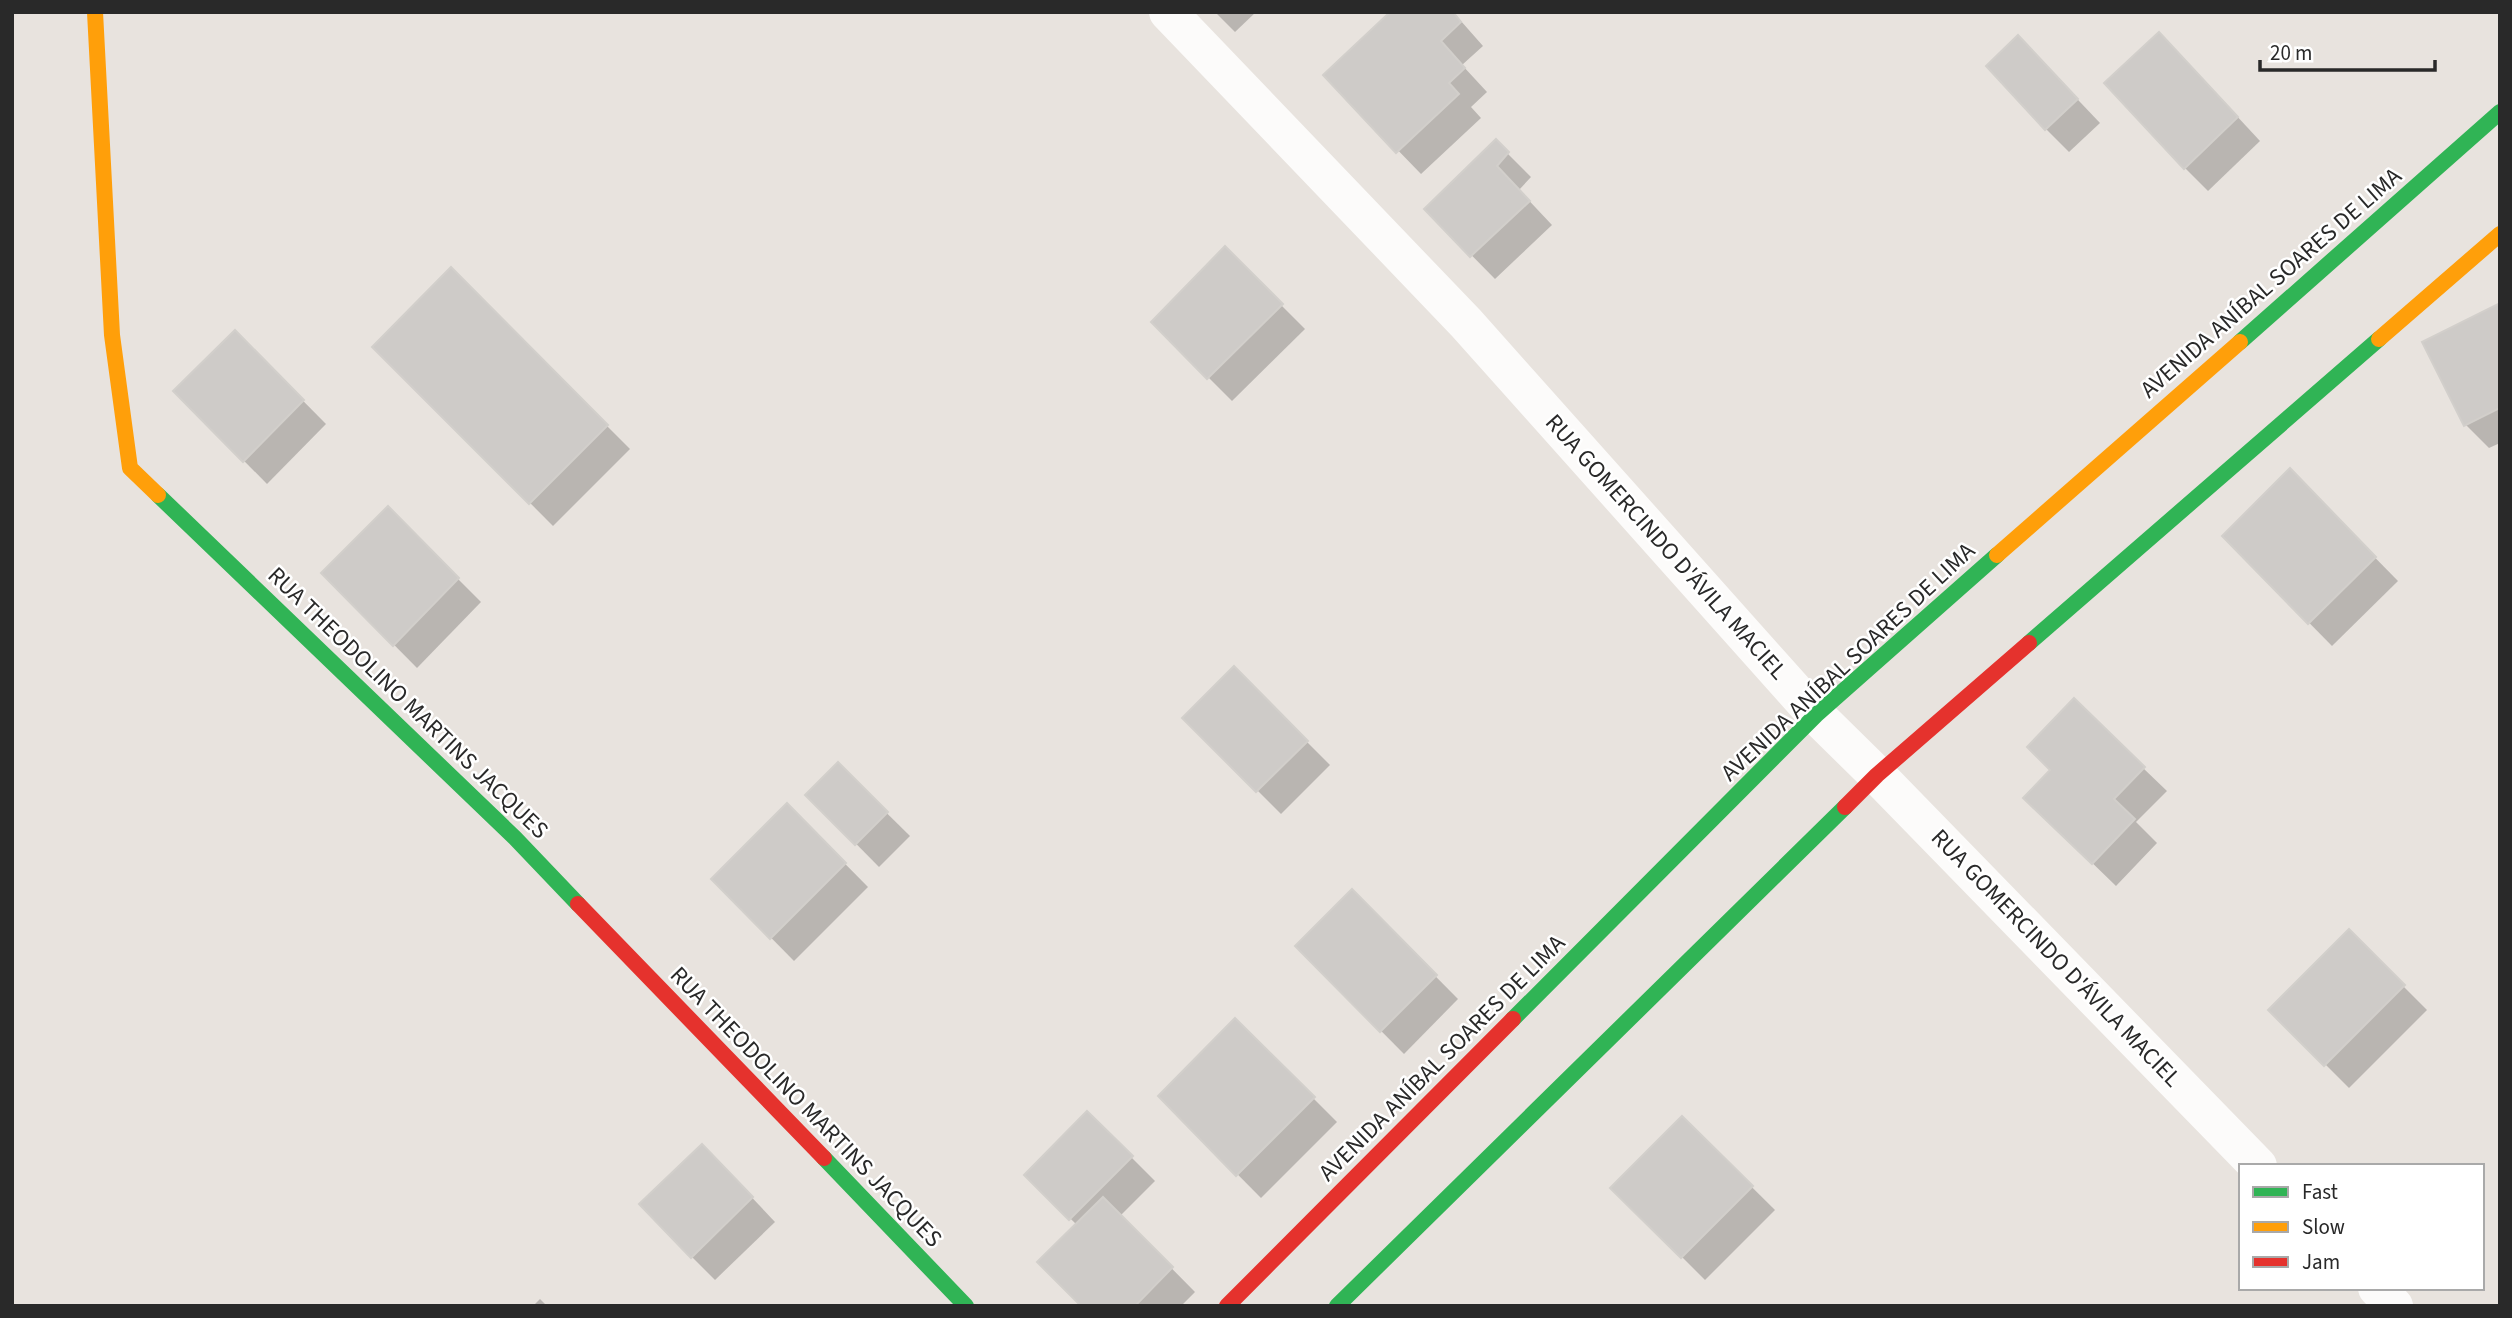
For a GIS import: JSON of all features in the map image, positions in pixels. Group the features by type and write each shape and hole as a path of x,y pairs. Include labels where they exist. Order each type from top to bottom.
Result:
{"street":[{"name":"RUA THEODOLINO MARTINS JACQUES","path":"95,12 112,335 130,468 515,838 966,1306"},
{"name":"RUA GOMERCINDO D'ÁVILA MACIEL","path":"1168,12 1466,323 1816,715 2256,1164"},
{"name":"AVENIDA ANÍBAL SOARES DE LIMA","path":"1227,1306 1816,715 2500,112"},
{"path":"1337,1306 1877,775 2500,234"},
{"path":"2379,1290 2394,1306"}],"building":[{"path":"1390,12 1453,12 1461,22 1441,41 1465,68 1449,83 1459,94 1396,153 1323,75"},
{"path":"2159,32 2238,117 2184,169 2104,83"},
{"path":"2018,35 2078,99 2045,130 1986,66"},
{"path":"1496,139 1509,152 1497,166 1530,201 1470,257 1424,209"},
{"path":"1225,246 1283,304 1207,379 1151,322"},
{"path":"451,267 608,425 529,504 372,347"},
{"path":"2500,303 2500,408 2464,426 2422,342"},
{"path":"235,330 304,400 243,462 173,391"},
{"path":"2290,468 2376,557 2308,624 2222,536"},
{"path":"388,506 459,578 393,646 321,573"},
{"path":"1234,666 1308,741 1256,792 1182,718"},
{"path":"2074,698 2145,767 2114,799 2135,819 2092,864 2023,798 2050,770 2027,747"},
{"path":"838,762 888,812 855,845 805,795"},
{"path":"787,803 846,863 770,939 711,879"},
{"path":"1352,889 1437,975 1380,1032 1295,946"},
{"path":"2349,929 2405,985 2324,1066 2268,1010"},
{"path":"1235,1018 1315,1097 1236,1176 1158,1096"},
{"path":"1087,1111 1133,1156 1069,1220 1024,1175"},
{"path":"1682,1116 1753,1186 1681,1258 1610,1188"},
{"path":"702,1144 753,1197 691,1258 639,1204"},
{"path":"1103,1197 1173,1267 1135,1306 1081,1306 1037,1262"}],"traffic: fast":[{"path":"2240,342 2500,112"},
{"path":"2029,643 2379,339"},
{"path":"158,495 515,838 578,904"},
{"path":"1513,1019 1816,715 1997,555"},
{"path":"1337,1306 1845,807"},
{"path":"824,1158 966,1306"}],"traffic: slow":[{"path":"95,12 112,335 130,468 158,495"},
{"path":"2379,339 2500,234"},
{"path":"1997,555 2240,342"}],"traffic: jam":[{"path":"1845,807 1877,775 2029,643"},
{"path":"578,904 824,1158"},
{"path":"1227,1306 1513,1019"}]}
